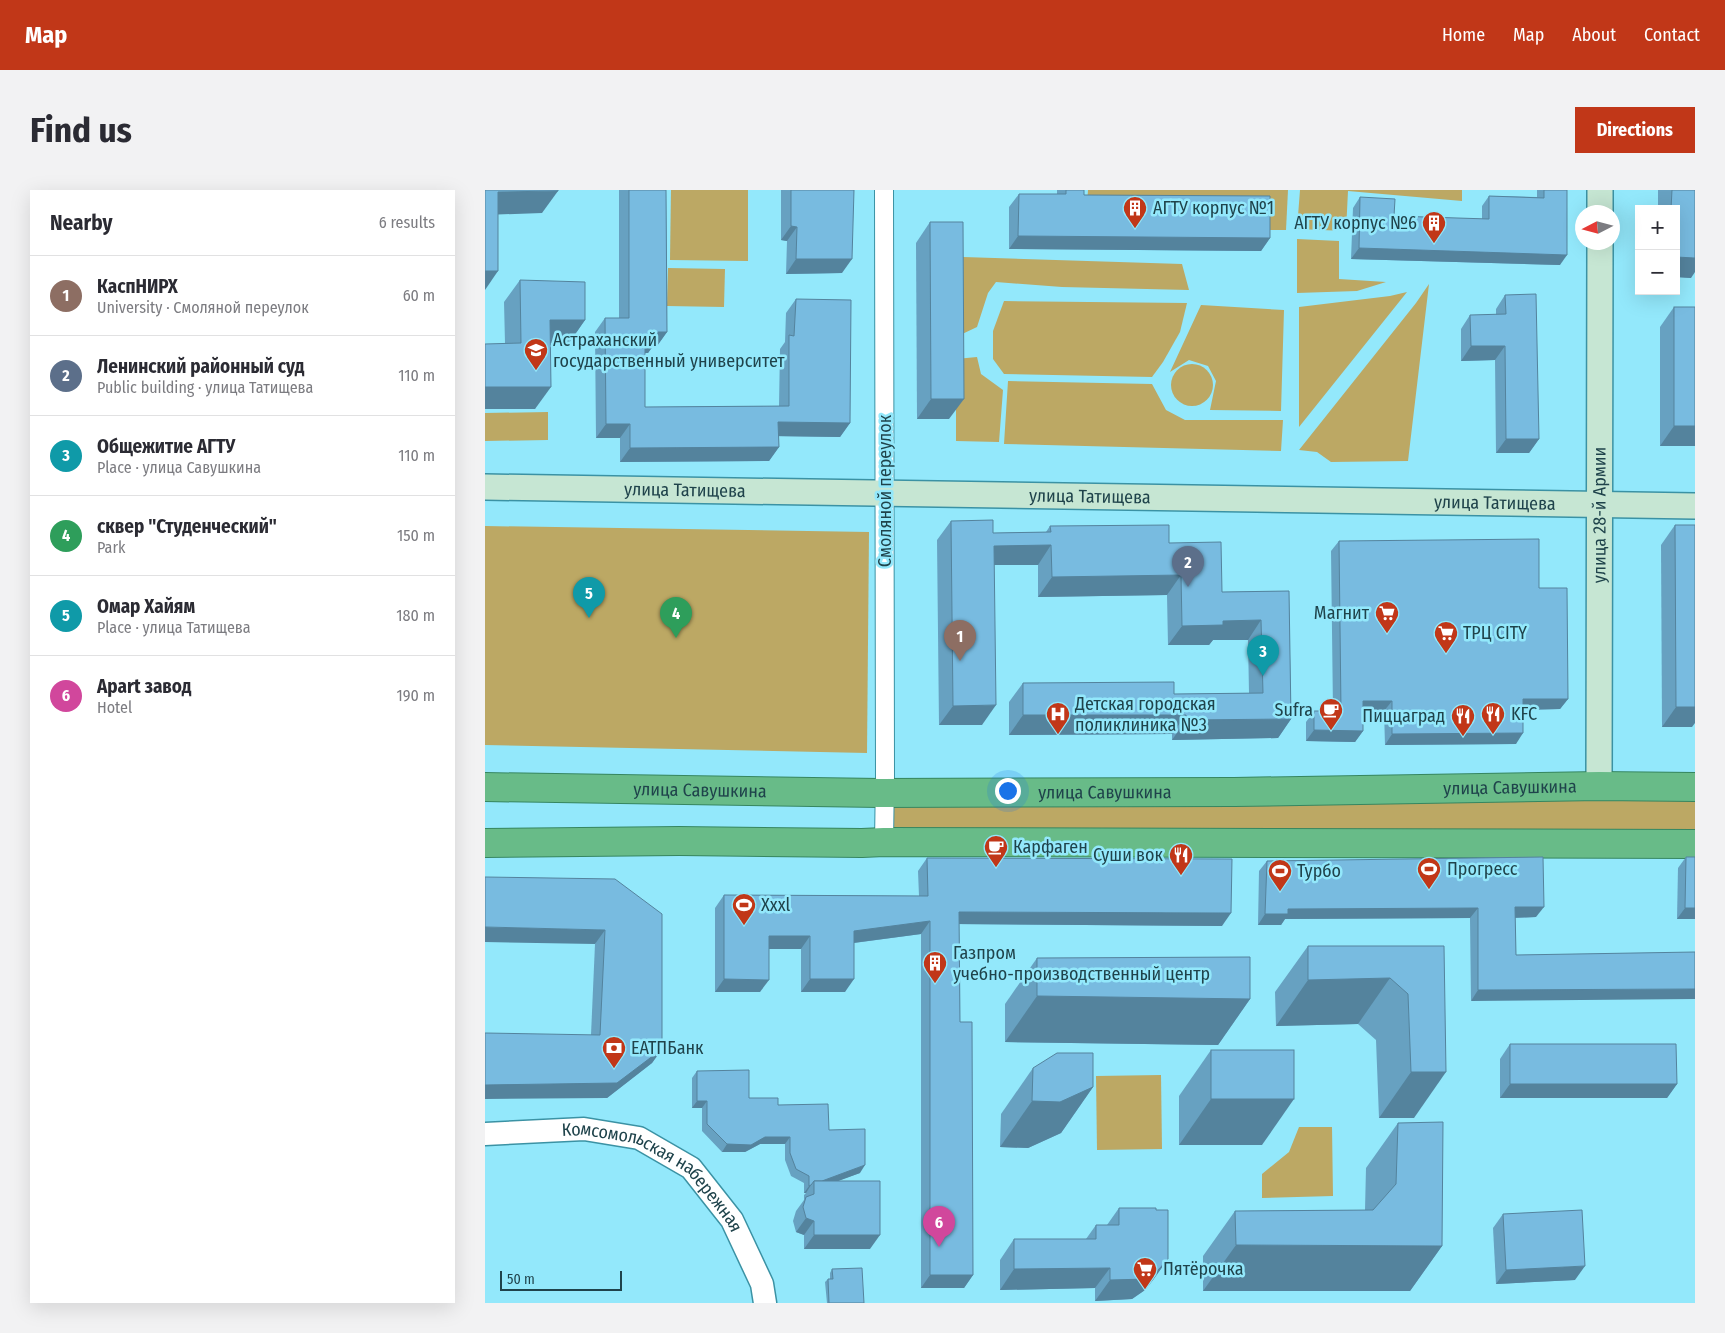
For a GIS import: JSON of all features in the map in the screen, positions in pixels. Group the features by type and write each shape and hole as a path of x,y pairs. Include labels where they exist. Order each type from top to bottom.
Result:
{"highway":[{"name":"улица Савушкина","path":"485,787 885,793 1234,792 1599,786 1695,787"},
{"path":"485,843 679,841 1695,844"}],"main road":[{"path":"1600,205 1601,190"},
{"name":"улица 28-й Армии","path":"1599,786 1600,250"},
{"name":"улица Татищева","path":"485,487 1695,506"}],"street":[{"name":"Смоляной переулок","path":"884,190 884,842"},
{"name":"Комсомольская набережная","path":"485,1134 584,1129 639,1138 691,1168 732,1220 762,1284 765,1303"}],"shaded area":[{"path":"671,190 748,190 748,261 670,260"},
{"path":"1088,190 1288,190 1286,230 1266,230 1087,204"},
{"path":"1300,190 1462,190 1462,201 1348,191 1346,231 1297,229"},
{"path":"1297,239 1339,241 1339,279 1386,282 1357,291 1297,293"},
{"path":"963,257 1182,264 1189,290 1062,287 996,282 988,293 977,327 958,336"},
{"path":"668,268 725,269 724,307 667,306"},
{"path":"1429,284 1408,461 1331,462 1317,452 1299,450 1416,303"},
{"path":"1407,292 1299,427 1299,307 1390,296"},
{"path":"1004,301 1187,303 1180,332 1152,377 1004,374 993,359 993,331"},
{"path":"1201,305 1284,310 1281,411 1210,410 1216,381 1208,366 1189,360 1170,372"},
{"path":"977,357 981,374 1003,390 999,442 956,441 956,359"},
{"path":"1192,364 1207,370 1213,385 1207,400 1192,406 1177,400 1171,385 1177,370"},
{"path":"1008,381 1152,384 1166,410 1185,420 1283,420 1281,451 1004,444"},
{"path":"548,412 548,440 485,441 485,413"},
{"path":"485,526 869,532 867,753 485,745"},
{"path":"1695,794 1695,842 890,836 891,801"},
{"path":"1161,1075 1162,1149 1097,1150 1096,1076"},
{"path":"1299,1127 1332,1127 1333,1196 1262,1198 1262,1174 1289,1152"}],"building":[{"path":"485,190 558,190 498,192 498,271 485,271"},
{"path":"629,190 666,190 667,332 658,332 658,339 645,339 645,407 789,406 789,335 794,336 796,299 851,300 850,423 778,422 779,447 630,448 630,424 606,424 605,318 629,318"},
{"path":"791,190 854,190 852,259 796,259 797,227 791,226"},
{"name":"АГТУ корпус №1","path":"1066,190 1084,190 1084,195 1270,196 1270,238 1018,236 1019,194 1066,194"},
{"path":"1544,190 1567,190 1567,255 1359,248 1360,197 1395,199 1394,216 1489,219 1489,196 1544,198"},
{"path":"1672,190 1695,190 1695,258 1680,257 1680,205 1671,205"},
{"path":"930,222 963,222 964,399 931,399"},
{"path":"520,280 585,282 585,320 550,320 551,387 485,387 485,344 521,343"},
{"path":"1536,294 1539,439 1506,439 1505,346 1471,346 1470,315 1506,314 1505,295"},
{"path":"1674,307 1695,307 1695,426 1674,426"},
{"path":"993,520 993,533 1051,532 1050,526 1169,525 1169,543 1221,542 1222,592 1289,591 1291,719 1186,720 1186,715 1023,715 1023,683 1174,682 1174,694 1263,693 1261,620 1223,621 1223,625 1182,626 1181,575 1052,577 1051,545 994,546 996,705 953,706 951,521"},
{"path":"1675,525 1695,525 1695,707 1676,707"},
{"name":"ТРЦ CITY","path":"1539,539 1539,588 1567,588 1568,699 1523,699 1523,733 1392,734 1392,701 1363,701 1363,731 1314,730 1314,711 1341,711 1339,541"},
{"path":"1543,857 1544,907 1515,907 1516,955 1695,952 1695,989 1478,990 1478,908 1288,909 1288,914 1265,914 1267,861"},
{"path":"1686,857 1695,857 1695,908 1685,908"},
{"path":"927,858 1232,859 1231,913 959,912 960,1022 972,1022 973,1275 930,1275 930,921 854,931 854,979 810,979 810,936 769,936 769,980 724,979 724,895 928,896"},
{"path":"485,877 615,879 662,914 662,1049 617,1083 485,1085 485,1033 600,1035 605,930 485,927"},
{"path":"1308,946 1444,946 1446,1072 1411,1072 1408,994 1390,978 1308,980"},
{"path":"1250,957 1250,999 1037,996 1037,958"},
{"path":"1510,1044 1676,1044 1677,1084 1510,1084"},
{"path":"1211,1050 1294,1050 1294,1099 1211,1099"},
{"path":"1057,1053 1093,1053 1093,1087 1060,1102 1032,1101 1033,1068"},
{"path":"749,1070 749,1098 778,1098 778,1105 828,1104 829,1130 865,1129 865,1165 822,1181 814,1181 809,1186 809,1176 796,1169 790,1153 790,1137 765,1137 751,1145 727,1144 707,1124 707,1101 697,1101 697,1071"},
{"path":"1443,1122 1442,1246 1236,1245 1235,1211 1373,1210 1396,1184 1398,1123"},
{"path":"814,1181 880,1181 880,1235 814,1235 814,1221 806,1218 803,1207 806,1197 814,1194"},
{"path":"1119,1208 1156,1208 1156,1210 1168,1210 1168,1259 1147,1279 1110,1280 1110,1268 1014,1269 1014,1239 1096,1239 1096,1225 1119,1225"},
{"path":"1582,1210 1585,1266 1506,1270 1503,1214"},
{"path":"862,1268 864,1303 829,1303 828,1279 833,1279 832,1269"}],"place":[{"name":"АГТУ корпус №1","path":"1135,229"},
{"name":"АГТУ корпус №6","path":"1434,244"},
{"name":"Астраханский государственный университет","path":"536,371"},
{"name":"Ленинский районный суд","path":"1188,587"},
{"name":"Омар Хайям","path":"589,618"},
{"name":"Магнит","path":"1387,634"},
{"name":"сквер \"Студенческий\"","path":"676,638"},
{"name":"ТРЦ CITY","path":"1446,654"},
{"name":"КаспНИРХ","path":"960,661"},
{"name":"Общежитие АГТУ","path":"1263,676"},
{"name":"Sufra","path":"1331,731"},
{"name":"Детская городская поликлиника №3","path":"1058,735"},
{"name":"KFC","path":"1493,735"},
{"name":"Пиццаград","path":"1463,737"},
{"name":"Карфаген","path":"996,868"},
{"name":"Суши вок","path":"1181,876"},
{"name":"Прогресс","path":"1429,890"},
{"name":"Турбо","path":"1280,892"},
{"name":"Xxxl","path":"744,926"},
{"name":"Газпром учебно-производственный центр","path":"935,984"},
{"name":"ЕАТПБанк","path":"614,1069"},
{"name":"Apart завод","path":"939,1247"},
{"name":"Пятёрочка","path":"1145,1290"}]}
